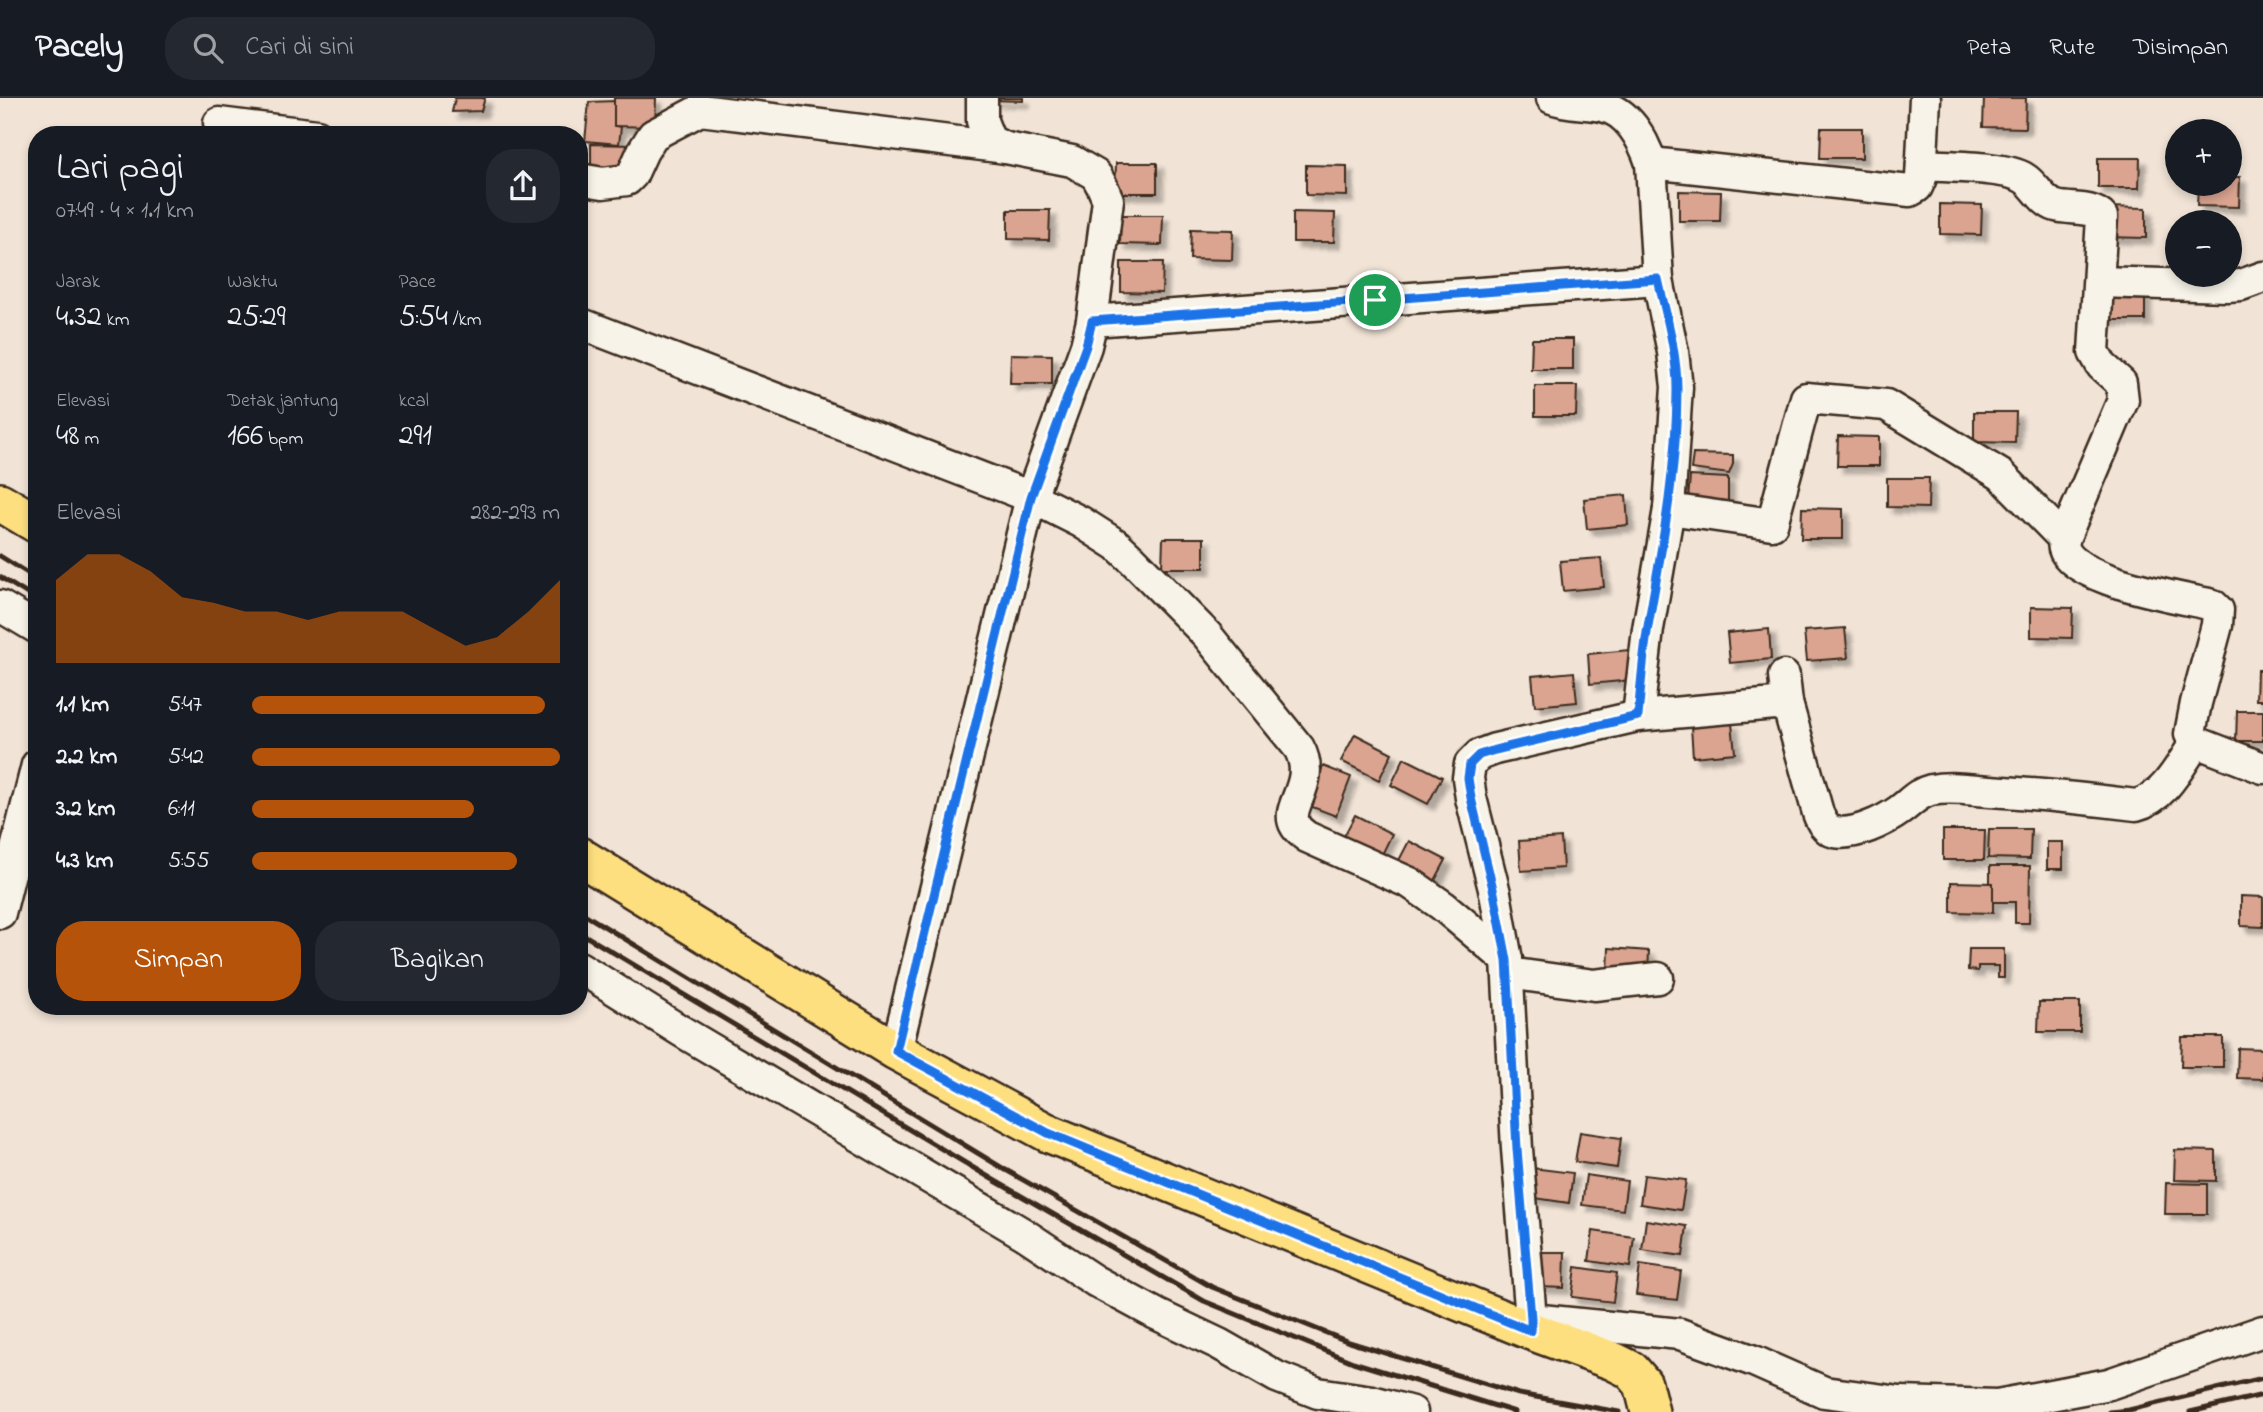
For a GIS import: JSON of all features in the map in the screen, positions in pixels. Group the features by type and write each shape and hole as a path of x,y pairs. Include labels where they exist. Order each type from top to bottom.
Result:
{"main road":[{"path":"0,502 28,519"},
{"path":"588,862 896,1051 1048,1133 1531,1325 1631,1370 1643,1384 1650,1412"}],"street":[{"path":"982,98 982,121 990,141 1006,148"},
{"path":"1552,98 1605,106 1620,114 1645,145 1651,163 1658,279 1677,387 1669,509 1648,629 1638,716"},
{"path":"1651,163 1910,191 1917,187 1922,165 1925,98"},
{"path":"588,180 603,183 627,180 653,135 700,110 1006,148 1072,161 1096,175 1108,200 1092,321 1086,346 1031,497 896,1051"},
{"path":"220,119 262,126"},
{"path":"1922,165 2007,171 2022,176 2053,205 2100,213 2103,222 2094,352 2102,366 2121,383 2123,400 2062,546 2067,556 2097,576 2213,605 2218,610 2217,625 2190,734 2196,742 2263,768"},
{"path":"2099,282 2227,286 2254,281 2263,276"},
{"path":"1092,321 1658,279"},
{"path":"588,326 1031,497 1082,522 1117,545 1207,635 1299,748 1307,774 1292,817 1295,827 1307,837 1410,883 1443,906 1507,967 1594,985 1658,978"},
{"path":"1669,509 1772,524 1806,398 1886,405 2001,475 2064,539"},
{"path":"0,606 28,623"},
{"path":"2196,742 2166,785 2144,803 2136,805 2042,794 1950,788 1917,795 1898,811 1849,832 1833,832 1823,825 1785,690 1638,716 1495,750 1479,755 1470,764 1468,778 1494,893 1507,967 1517,1149 1531,1325 1680,1334 1754,1361 1824,1392 1900,1402 1997,1405 2109,1384 2263,1331"},
{"path":"0,913 28,801"},
{"path":"588,973 681,1031 1024,1234 1095,1282 1219,1344 1277,1377 1318,1393 1372,1401 1412,1412"}],"building":[{"path":"455,98 485,98 481,111 452,112"},
{"path":"614,98 656,98 655,127 614,126"},
{"path":"1023,98 1023,101 986,100"},
{"path":"1984,98 2026,98 2025,128 1983,127"},
{"path":"614,101 614,126 621,127 619,144 588,141 589,102"},
{"path":"1821,128 1862,128 1862,158 1820,158"},
{"path":"591,144 632,145 632,175 591,174"},
{"path":"2098,158 2140,158 2139,188 2098,188"},
{"path":"1116,163 1157,163 1157,193 1115,193"},
{"path":"1306,165 1347,166 1347,196 1306,195"},
{"path":"1679,191 1721,192 1720,221 1679,221"},
{"path":"2197,196 2239,196 2239,207 2197,206"},
{"path":"1940,204 1982,205 1981,235 1940,234"},
{"path":"2104,207 2146,208 2146,238 2104,237"},
{"path":"1008,210 1050,210 1049,240 1008,239"},
{"path":"1293,212 1335,213 1334,242 1293,242"},
{"path":"1121,215 1163,215 1162,245 1120,244"},
{"path":"1191,229 1233,230 1232,260 1190,259"},
{"path":"1121,262 1163,262 1162,293 1121,292"},
{"path":"2104,289 2145,290 2145,320 2103,320"},
{"path":"1532,339 1573,339 1573,369 1531,369"},
{"path":"1011,354 1052,355 1052,384 1010,384"},
{"path":"1535,386 1577,386 1576,416 1535,416"},
{"path":"1974,412 2016,412 2015,443 1974,442"},
{"path":"1838,436 1879,437 1879,466 1837,466"},
{"path":"1693,454 1733,455 1733,464 1729,474 1691,469"},
{"path":"1690,476 1728,478 1728,503 1688,500"},
{"path":"1887,478 1929,478 1928,508 1887,507"},
{"path":"1626,495 1628,525 1587,529 1584,499"},
{"path":"1802,508 1843,509 1843,539 1801,539"},
{"path":"1163,538 1204,538 1204,568 1162,568"},
{"path":"1601,558 1604,587 1563,591 1560,561"},
{"path":"2031,607 2073,608 2072,638 2031,637"},
{"path":"1845,628 1848,658 1807,661 1804,631"},
{"path":"1769,629 1771,659 1730,663 1727,633"},
{"path":"1629,650 1632,680 1590,684 1588,654"},
{"path":"2257,670 2263,670 2263,700 2256,700"},
{"path":"1574,672 1577,702 1535,706 1532,676"},
{"path":"2237,711 2263,711 2263,741 2236,741"},
{"path":"1732,723 1735,753 1693,757 1691,727"},
{"path":"1355,734 1392,753 1379,780 1341,761"},
{"path":"1404,758 1442,777 1428,804 1391,785"},
{"path":"1323,766 1351,777 1336,816 1307,805"},
{"path":"1355,815 1392,834 1379,861 1341,842"},
{"path":"1989,829 2031,829 2030,859 1988,858"},
{"path":"1943,830 1985,830 1984,860 1943,860"},
{"path":"1561,838 1563,868 1521,871 1519,841"},
{"path":"1409,841 1446,860 1432,886 1395,868"},
{"path":"2047,842 2063,842 2063,869 2047,869"},
{"path":"1990,866 2030,866 2029,923 2015,923 2015,902 1990,902"},
{"path":"1951,882 1993,883 1993,913 1951,912"},
{"path":"2241,896 2263,897 2263,927 2241,926"},
{"path":"1609,948 1649,951 1648,973 1608,971"},
{"path":"1969,949 2004,949 2004,978 1998,978 1998,966 1978,966 1978,971 1968,970"},
{"path":"2039,1002 2080,1002 2080,1032 2038,1032"},
{"path":"2182,1037 2223,1037 2223,1067 2181,1067"},
{"path":"2238,1048 2263,1049 2263,1079 2237,1078"},
{"path":"1580,1132 1621,1138 1617,1168 1575,1162"},
{"path":"2175,1150 2216,1151 2216,1181 2174,1180"},
{"path":"1532,1168 1573,1173 1569,1203 1528,1197"},
{"path":"1586,1175 1627,1181 1623,1210 1582,1205"},
{"path":"1644,1175 1686,1180 1681,1210 1640,1204"},
{"path":"2166,1183 2207,1184 2207,1214 2165,1214"},
{"path":"1646,1220 1687,1226 1683,1256 1642,1250"},
{"path":"1593,1231 1634,1237 1630,1267 1589,1261"},
{"path":"1540,1252 1565,1252 1564,1288 1540,1287"},
{"path":"1640,1265 1681,1271 1677,1300 1636,1295"},
{"path":"1576,1267 1617,1273 1613,1302 1572,1297"}],"railway":[{"path":"0,556 28,573"},
{"path":"0,577 28,594"},
{"path":"588,916 1004,1169 1212,1287 1349,1342 1519,1394 1619,1412"},
{"path":"588,937 992,1179 1204,1301 1353,1362 1515,1412"},
{"path":"2110,1412 2129,1410 2263,1378"},
{"path":"2190,1412 2263,1395"}],"route":[{"path":"1658,279 1673,352 1677,387 1673,472 1648,629 1638,716 1519,743 1479,755 1470,764 1468,778 1471,798 1507,960 1517,1149 1531,1331 1048,1133 896,1051 1031,497 1086,346 1092,321 1375,300 1658,279"}]}
